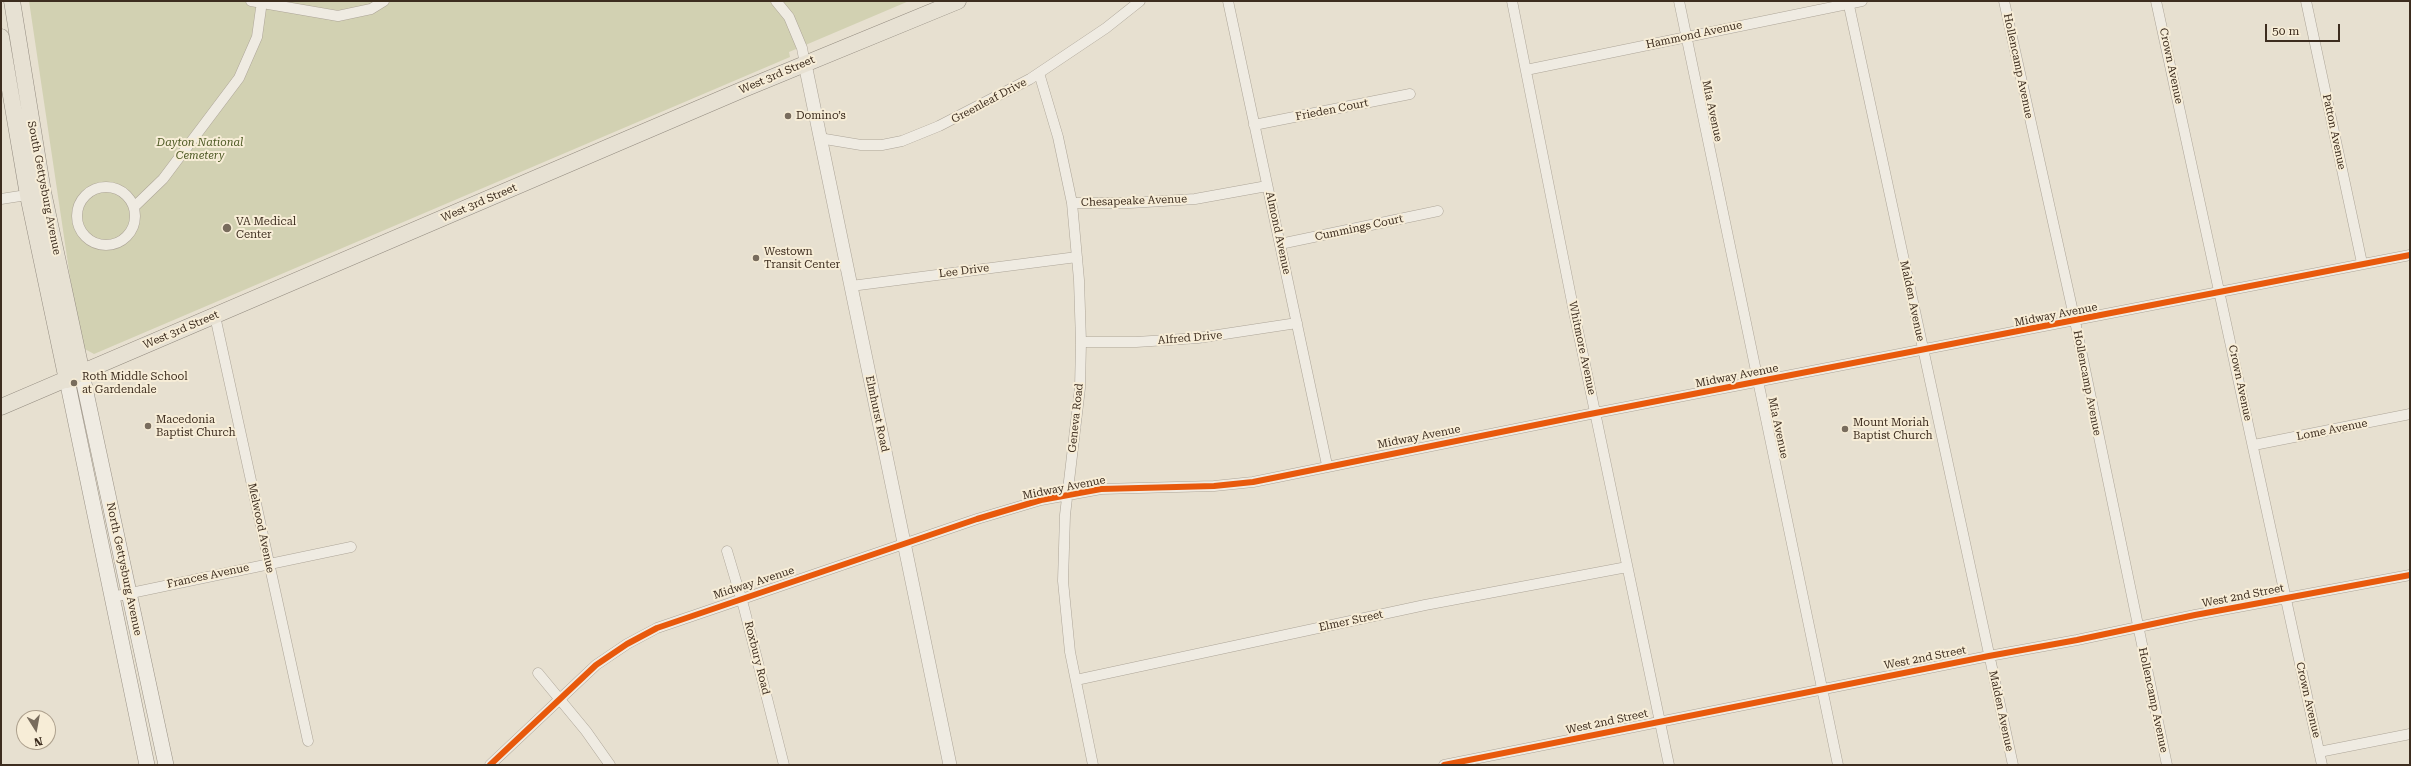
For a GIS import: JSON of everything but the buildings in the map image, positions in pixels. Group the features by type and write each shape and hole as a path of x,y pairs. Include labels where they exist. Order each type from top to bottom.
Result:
{"main road":[{"name":"South Gettysburg Avenue","path":"12,1 35,193"},
{"name":"West 3rd Street","path":"1,407 805,64 958,1"},
{"name":"South Gettysburg Avenue","path":"1,37 74,377"},
{"name":"North Gettysburg Avenue","path":"74,377 130,594 166,765"},
{"name":"North Gettysburg Avenue","path":"74,377 112,597 147,765"}],"street":[{"path":"251,1 338,16 371,9 384,1"},
{"path":"776,1 789,17 802,48 805,64"},
{"name":"Greenleaf Drive","path":"819,138 872,146 902,141 959,117 1039,74 1106,28 1140,1"},
{"name":"Almond Avenue","path":"1228,1 1327,465"},
{"name":"Whitmore Avenue","path":"1512,1 1574,312 1669,765"},
{"name":"Mia Avenue","path":"1679,1 1838,765"},
{"name":"Hammond Avenue","path":"1526,70 1848,2 1862,1"},
{"name":"Hollencamp Avenue","path":"2004,1 2075,321 2167,765"},
{"name":"Crown Avenue","path":"2156,1 2254,445 2285,598 2322,765"},
{"name":"Patton Avenue","path":"2306,1 2362,263"},
{"path":"134,207 163,179 239,78 257,37 262,2"},
{"name":"Malden Avenue","path":"1848,2 2013,765"},
{"name":"Elmhurst Road","path":"805,64 819,138 950,765"},
{"name":"Geneva Road","path":"1039,74 1058,137 1072,202 1077,257 1081,342 1078,416 1062,557 1066,628 1093,765"},
{"name":"Frieden Court","path":"1254,125 1410,94"},
{"name":"Chesapeake Avenue","path":"1072,202 1130,203 1188,199 1268,186"},
{"path":"99,188 114,188 122,192 134,207 135,216 130,232 114,244 105,245 87,238 78,221 77,211 81,202 86,195 99,188"},
{"path":"1,199 35,193"},
{"name":"Cummings Court","path":"1280,244 1438,211"},
{"name":"Midway Avenue","path":"490,765 559,698 596,665 642,635 679,619 1007,510 1068,495 1101,489 1233,484 2075,321 2362,263 2410,255"},
{"name":"Lee Drive","path":"850,286 1077,257"},
{"name":"Melwood Avenue","path":"214,316 308,741"},
{"name":"Alfred Drive","path":"1081,342 1136,342 1198,338 1297,323"},
{"name":"Lome Avenue","path":"2254,445 2410,414"},
{"name":"Frances Avenue","path":"112,597 351,547"},
{"name":"Roxbury Road","path":"727,551 741,598 784,765"},
{"name":"Elmer Street","path":"1076,680 1425,605 1627,567"},
{"name":"West 2nd Street","path":"1444,765 1989,656 2410,575"},
{"path":"538,674 586,731 610,765"},
{"path":"2319,752 2410,734"}],"green space":[{"name":"Dayton National Cemetery","path":"29,1 909,1 789,52 790,57 94,354 83,348 74,304"}],"cycle path":[{"path":"490,765 596,665 627,644 657,628 977,519 1041,500 1101,489 1214,486 1253,482 1585,415 2410,255"},
{"path":"1444,765 1989,656 2077,640 2195,615 2410,575"}],"place":[{"name":"Domino’s","path":"788,116"},
{"name":"VA Medical Center","path":"227,228"},
{"name":"Westown Transit Center","path":"756,258"},
{"name":"Roth Middle School at Gardendale","path":"74,383"},
{"name":"Macedonia Baptist Church","path":"148,426"},
{"name":"Mount Moriah Baptist Church","path":"1845,429"}]}
